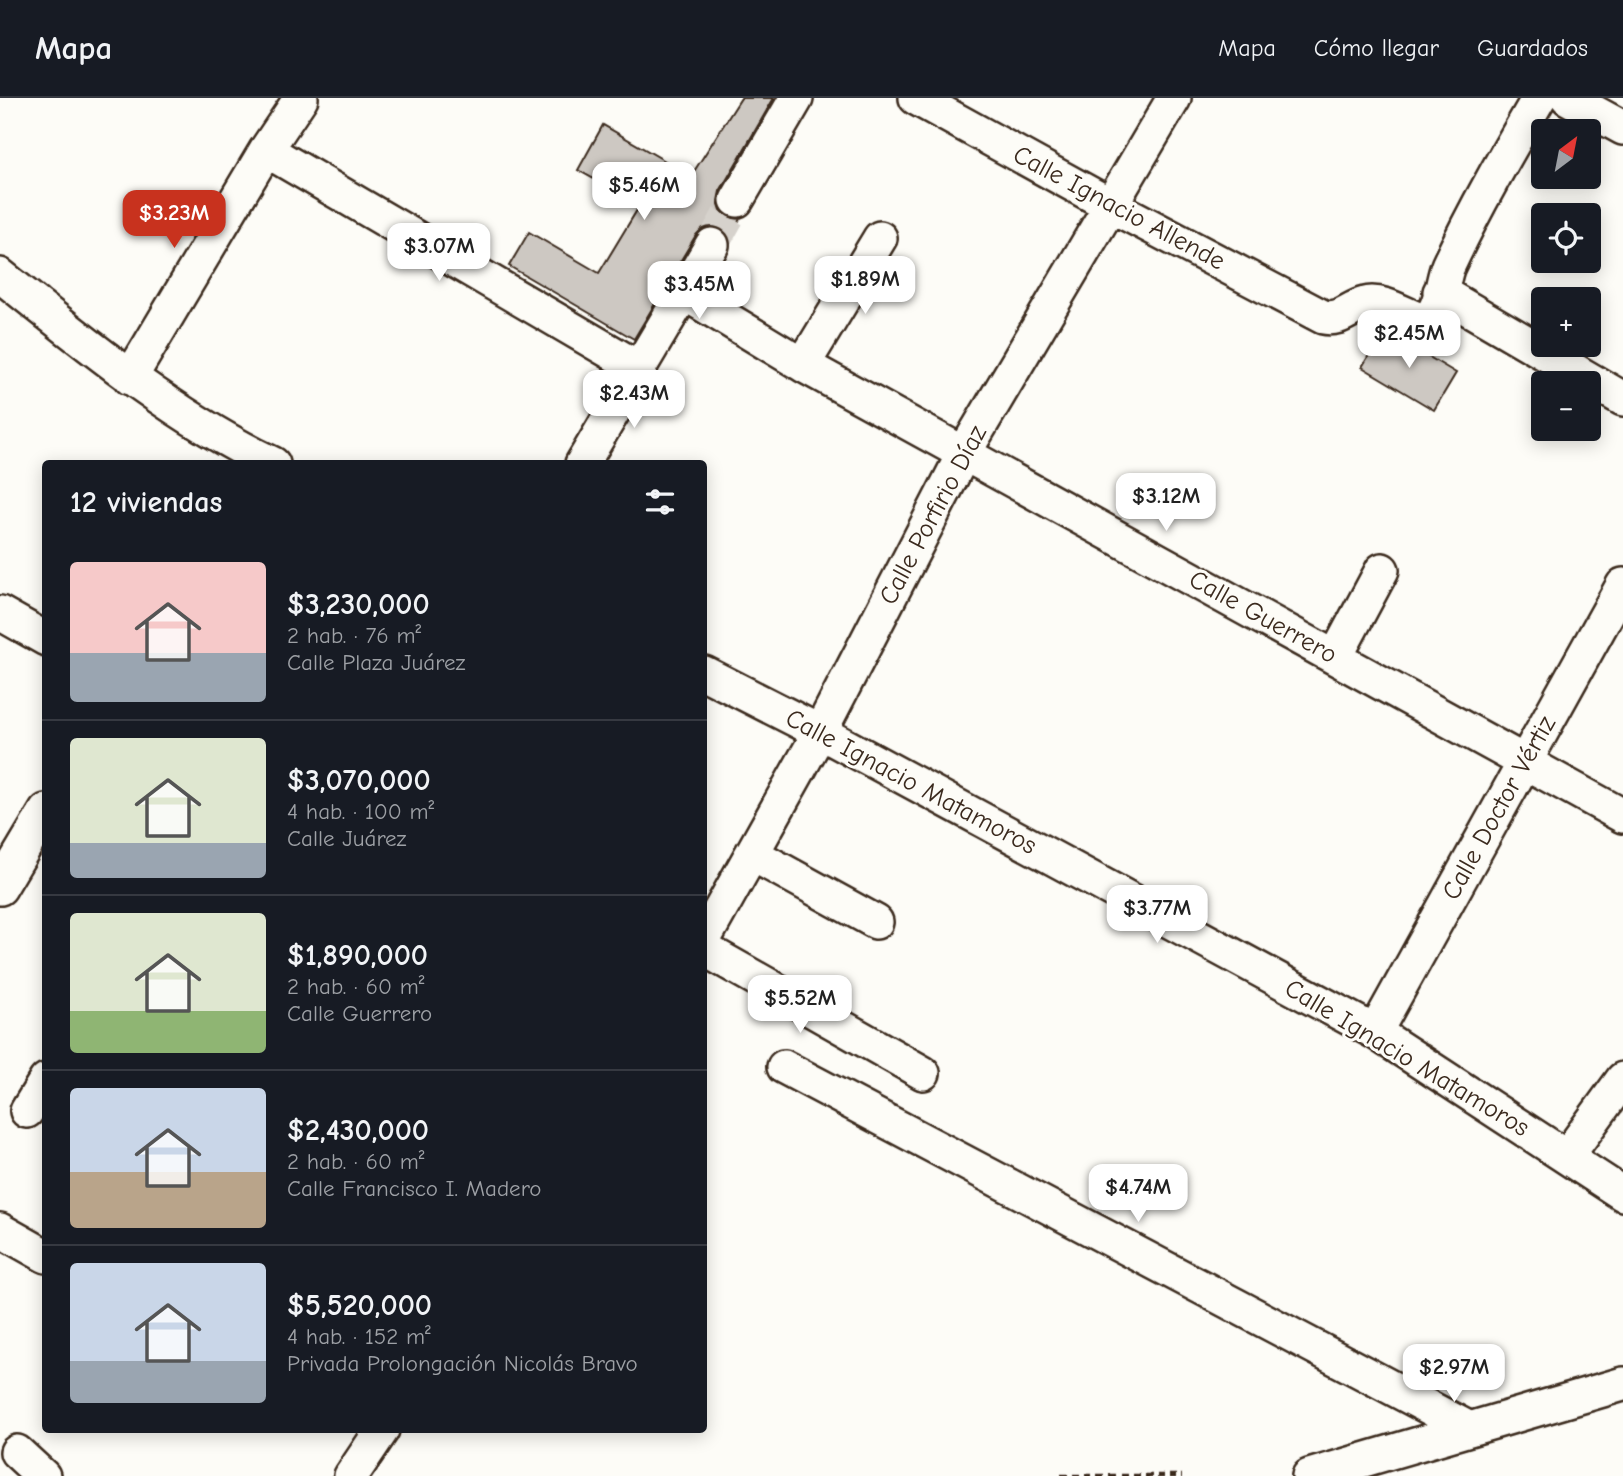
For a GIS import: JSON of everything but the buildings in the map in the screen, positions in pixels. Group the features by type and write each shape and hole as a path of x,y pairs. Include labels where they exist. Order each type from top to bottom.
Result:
{"street":[{"path":"130,378 265,150 301,98"},
{"path":"737,200 796,98"},
{"name":"Calle Ignacio Allende","path":"916,98 1112,206 1323,317 1336,318 1366,304 1377,303 1426,320 1436,308 1440,292"},
{"name":"Calle Porfirio Díaz","path":"707,934 820,732 964,453 1174,98"},
{"path":"1539,98 1460,242 1440,292 1623,399"},
{"path":"1568,98 1623,128"},
{"path":"265,150 640,369"},
{"path":"803,365 880,238"},
{"path":"584,460 712,246"},
{"path":"0,275 130,378 254,460"},
{"name":"Calle Guerrero","path":"684,293 803,365 1623,816"},
{"path":"1336,656 1382,570"},
{"name":"Calle Doctor Vértiz","path":"1375,1032 1525,762 1620,599"},
{"path":"0,613 42,637"},
{"name":"Calle Ignacio Matamoros","path":"707,675 820,732 1375,1032 1623,1194"},
{"path":"3,875 42,817"},
{"path":"752,854 876,922"},
{"path":"707,952 923,1073"},
{"path":"783,1067 1468,1429"},
{"path":"1567,1156 1623,1079"},
{"path":"27,1111 42,1087"},
{"path":"0,1230 42,1254"},
{"path":"1309,1476 1623,1384"},
{"path":"351,1476 371,1433"},
{"path":"18,1452 43,1476"}],"path":[{"path":"1061,1476 1182,1476"}],"tunnel":[{"path":"712,245 737,200"}]}
